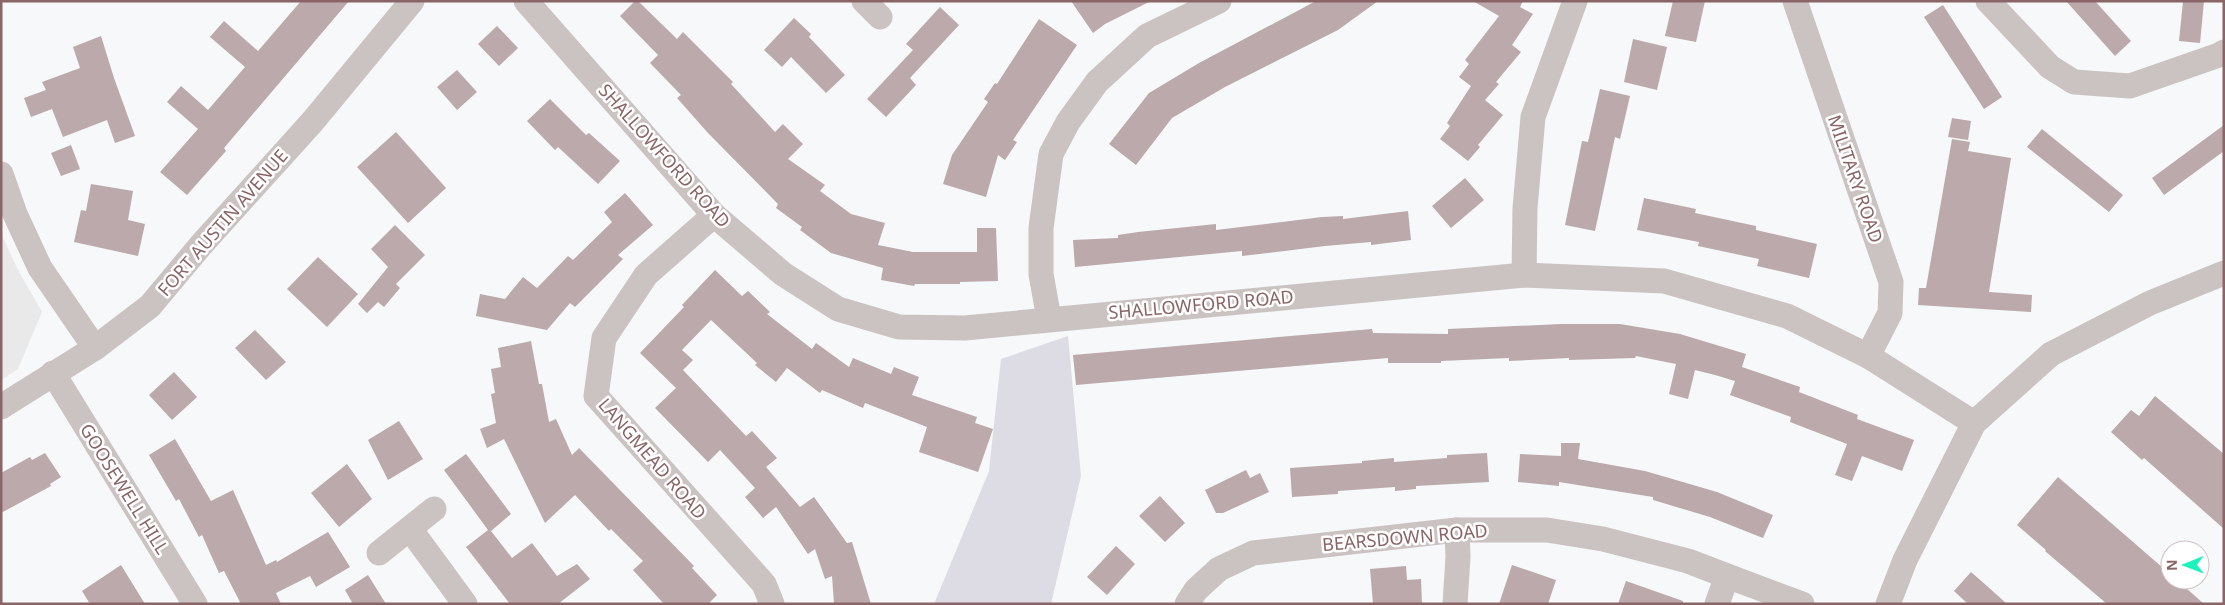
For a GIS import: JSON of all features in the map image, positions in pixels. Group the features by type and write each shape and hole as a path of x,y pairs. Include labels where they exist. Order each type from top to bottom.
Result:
{"street":[{"name":"FORT AUSTIN AVENUE","path":"1,407 95,348 150,306 201,245 313,121 412,1"},
{"name":"SHALLOWFORD ROAD","path":"526,1 714,215 783,274 838,309 899,326 965,328 1524,275 1664,281 1787,316 1868,356 1974,423"},
{"path":"1049,319 1041,274 1040,228 1051,154 1068,122 1097,82 1147,36 1219,1"},
{"path":"1524,275 1525,208 1533,117 1575,1"},
{"name":"MILITARY ROAD","path":"1795,1 1891,282 1890,313 1868,356"},
{"path":"1988,1 2050,68 2074,82 2130,86 2224,52"},
{"path":"1,174 15,214 40,268 95,348"},
{"name":"LANGMEAD ROAD","path":"714,215 646,275 604,338 596,396 764,584 772,604"},
{"path":"1888,604 1905,560 1974,423 2051,354 2150,302 2224,273"},
{"name":"GOOSEWELL HILL","path":"53,373 195,604"},
{"path":"379,553 434,509"},
{"path":"410,529 465,604"},
{"path":"1455,604 1458,557 1457,530"},
{"name":"BEARSDOWN ROAD","path":"1187,604 1196,590 1219,569 1253,552 1457,530 1547,530 1603,539 1688,561 1802,604"},
{"path":"1717,604 1727,576"}],"shaded area":[{"path":"1,233 18,270 42,312 18,369 1,380"},
{"path":"1068,336 1081,476 1051,604 934,604 989,471 1001,359"}],"building":[{"path":"301,1 349,1 224,148 226,151 187,195 160,172 198,129 167,102 181,86 208,110 245,67 210,37 224,21 258,51"},
{"path":"635,1 638,1 677,39 683,32 733,82 731,84 775,132 783,124 803,144 788,159 825,185 820,191 851,214 885,223 878,245 913,252 977,252 977,228 996,228 998,281 960,282 960,284 915,284 914,286 881,280 883,268 831,253 800,230 802,227 776,208 778,204 708,133 677,98 681,95 650,63 658,55 620,16"},
{"path":"1071,1 1151,1 1105,24 1093,33"},
{"path":"1316,1 1378,1 1338,30 1225,87 1172,118 1136,165 1109,144 1149,93 1199,63"},
{"path":"1473,1 1523,1 1520,7 1533,14 1512,45 1521,52 1496,82 1499,84 1485,100 1503,115 1478,145 1480,147 1468,161 1440,139 1450,126 1447,123 1471,86 1459,77 1469,64 1465,60 1499,16"},
{"path":"1673,1 1705,1 1696,42 1665,36"},
{"path":"2066,1 2095,1 2131,41 2115,56"},
{"path":"2183,1 2204,1 2200,43 2179,41"},
{"path":"1943,5 2002,97 1984,109 1924,17"},
{"path":"940,7 959,25 910,78 916,85 886,117 867,99 913,50 906,44"},
{"path":"794,18 811,34 809,37 845,75 826,93 791,57 782,67 764,50"},
{"path":"1039,19 1077,45 1013,140 1017,142 1005,160 998,155 986,197 943,184 952,155 988,102 984,99 995,83 997,84"},
{"path":"497,26 518,48 499,66 478,44"},
{"path":"101,36 135,136 115,143 107,120 63,137 52,109 31,117 24,98 46,90 42,82 80,68 73,47"},
{"path":"1633,39 1667,47 1657,90 1624,82"},
{"path":"457,70 477,92 457,110 437,87"},
{"path":"1600,89 1630,96 1620,139 1615,137 1595,231 1565,225 1582,141 1588,142"},
{"path":"550,99 586,135 589,133 620,161 598,184 558,147 555,150 527,121"},
{"path":"1952,118 1971,121 1968,140 1948,137"},
{"path":"2224,125 2224,151 2164,195 2152,178"},
{"path":"2042,129 2123,195 2109,212 2027,147"},
{"path":"396,132 446,188 408,223 357,167"},
{"path":"1952,139 1970,142 1968,151 2011,158 1989,292 2032,295 2031,312 1918,305 1919,288 1926,288"},
{"path":"71,145 80,169 61,176 51,153"},
{"path":"1465,178 1484,200 1451,228 1432,206"},
{"path":"91,184 133,191 128,220 145,224 138,256 74,242 81,210 86,211"},
{"path":"625,193 653,225 618,255 623,259 575,307 570,303 547,330 476,316 480,294 505,299 523,277 537,288 568,256 573,260 612,222 604,212"},
{"path":"1644,198 1696,209 1695,213 1756,226 1756,230 1817,244 1809,278 1757,266 1759,259 1698,246 1699,242 1637,230"},
{"path":"1408,211 1411,240 1371,245 1371,242 1325,246 1242,256 1242,251 1075,267 1073,240 1118,238 1118,235 1138,232 1216,224 1216,230 1322,217 1343,216 1343,219"},
{"path":"395,225 425,255 396,284 400,288 384,307 378,302 367,313 358,304 388,267 371,249"},
{"path":"318,257 358,294 327,327 287,289"},
{"path":"715,270 742,296 748,291 770,312 767,314 812,349 816,343 849,367 853,358 891,374 894,367 919,377 912,395 977,417 975,423 993,429 978,472 919,452 927,427 865,403 863,408 822,390 820,393 787,368 776,382 755,365 757,363 711,320 682,350 693,360 683,370 746,436 752,431 777,458 766,467 800,507 814,497 847,543 852,542 871,604 834,604 832,576 825,579 815,549 808,554 776,507 763,518 745,497 755,488 720,450 708,462 655,408 676,388 640,353 684,307 682,305"},
{"path":"1561,324 1620,324 1680,334 1746,354 1742,367 1800,387 1799,392 1858,415 1857,419 1914,440 1902,471 1862,456 1852,481 1835,475 1847,444 1790,422 1791,417 1730,395 1735,381 1715,375 1695,370 1688,399 1669,394 1676,364 1636,356 1635,358 1569,360 1569,358 1509,361 1509,358 1441,361 1441,363 1388,363 1388,358 1076,385 1073,355 1372,329 1373,333 1448,334 1448,329"},
{"path":"255,330 286,362 266,380 235,348"},
{"path":"531,341 539,384 542,384 549,422 556,419 572,455 579,448 694,566 692,568 717,595 708,604 664,604 633,570 643,561 611,529 609,531 575,495 545,523 504,439 487,448 480,429 496,423 491,394 495,393 491,369 501,367 498,348"},
{"path":"174,372 197,397 172,420 149,395"},
{"path":"2155,396 2224,454 2224,529 2144,458 2142,460 2111,432 2131,410 2139,416"},
{"path":"399,421 423,459 388,480 368,440"},
{"path":"175,439 211,501 233,490 266,565 276,560 277,562 328,532 350,567 316,587 310,576 276,593 281,604 241,604 224,571 219,573 202,535 199,537 179,499 176,501 149,455"},
{"path":"1561,443 1580,443 1578,459 1645,471 1717,492 1773,515 1763,538 1710,517 1653,500 1653,497 1559,482 1559,486 1518,482 1520,454 1561,456"},
{"path":"45,453 61,477 50,484 51,486 1,513 1,473 30,457 32,460"},
{"path":"1487,453 1489,482 1416,486 1416,489 1395,491 1395,487 1338,491 1338,494 1292,497 1290,468 1362,463 1362,461 1394,458 1394,462 1447,458 1447,455"},
{"path":"466,454 511,514 491,531 512,558 532,543 557,576 577,564 590,579 558,604 510,604 466,547 488,530 444,470"},
{"path":"347,464 372,499 339,527 311,493"},
{"path":"1246,470 1250,478 1260,473 1269,492 1223,513 1216,513 1205,490"},
{"path":"2058,477 2160,565 2160,590 2188,590 2204,604 2107,604 2017,525"},
{"path":"1160,496 1185,523 1165,542 1139,516"},
{"path":"1116,546 1135,564 1107,595 1087,577"},
{"path":"121,565 145,604 90,604 82,591"},
{"path":"1512,565 1556,580 1548,604 1499,604"},
{"path":"1406,566 1407,580 1421,579 1422,604 1373,604 1370,569"},
{"path":"1971,572 2007,604 1968,604 1954,591"},
{"path":"368,575 386,604 353,604 345,590"},
{"path":"1626,581 1683,601 1683,604 1618,604"}]}
